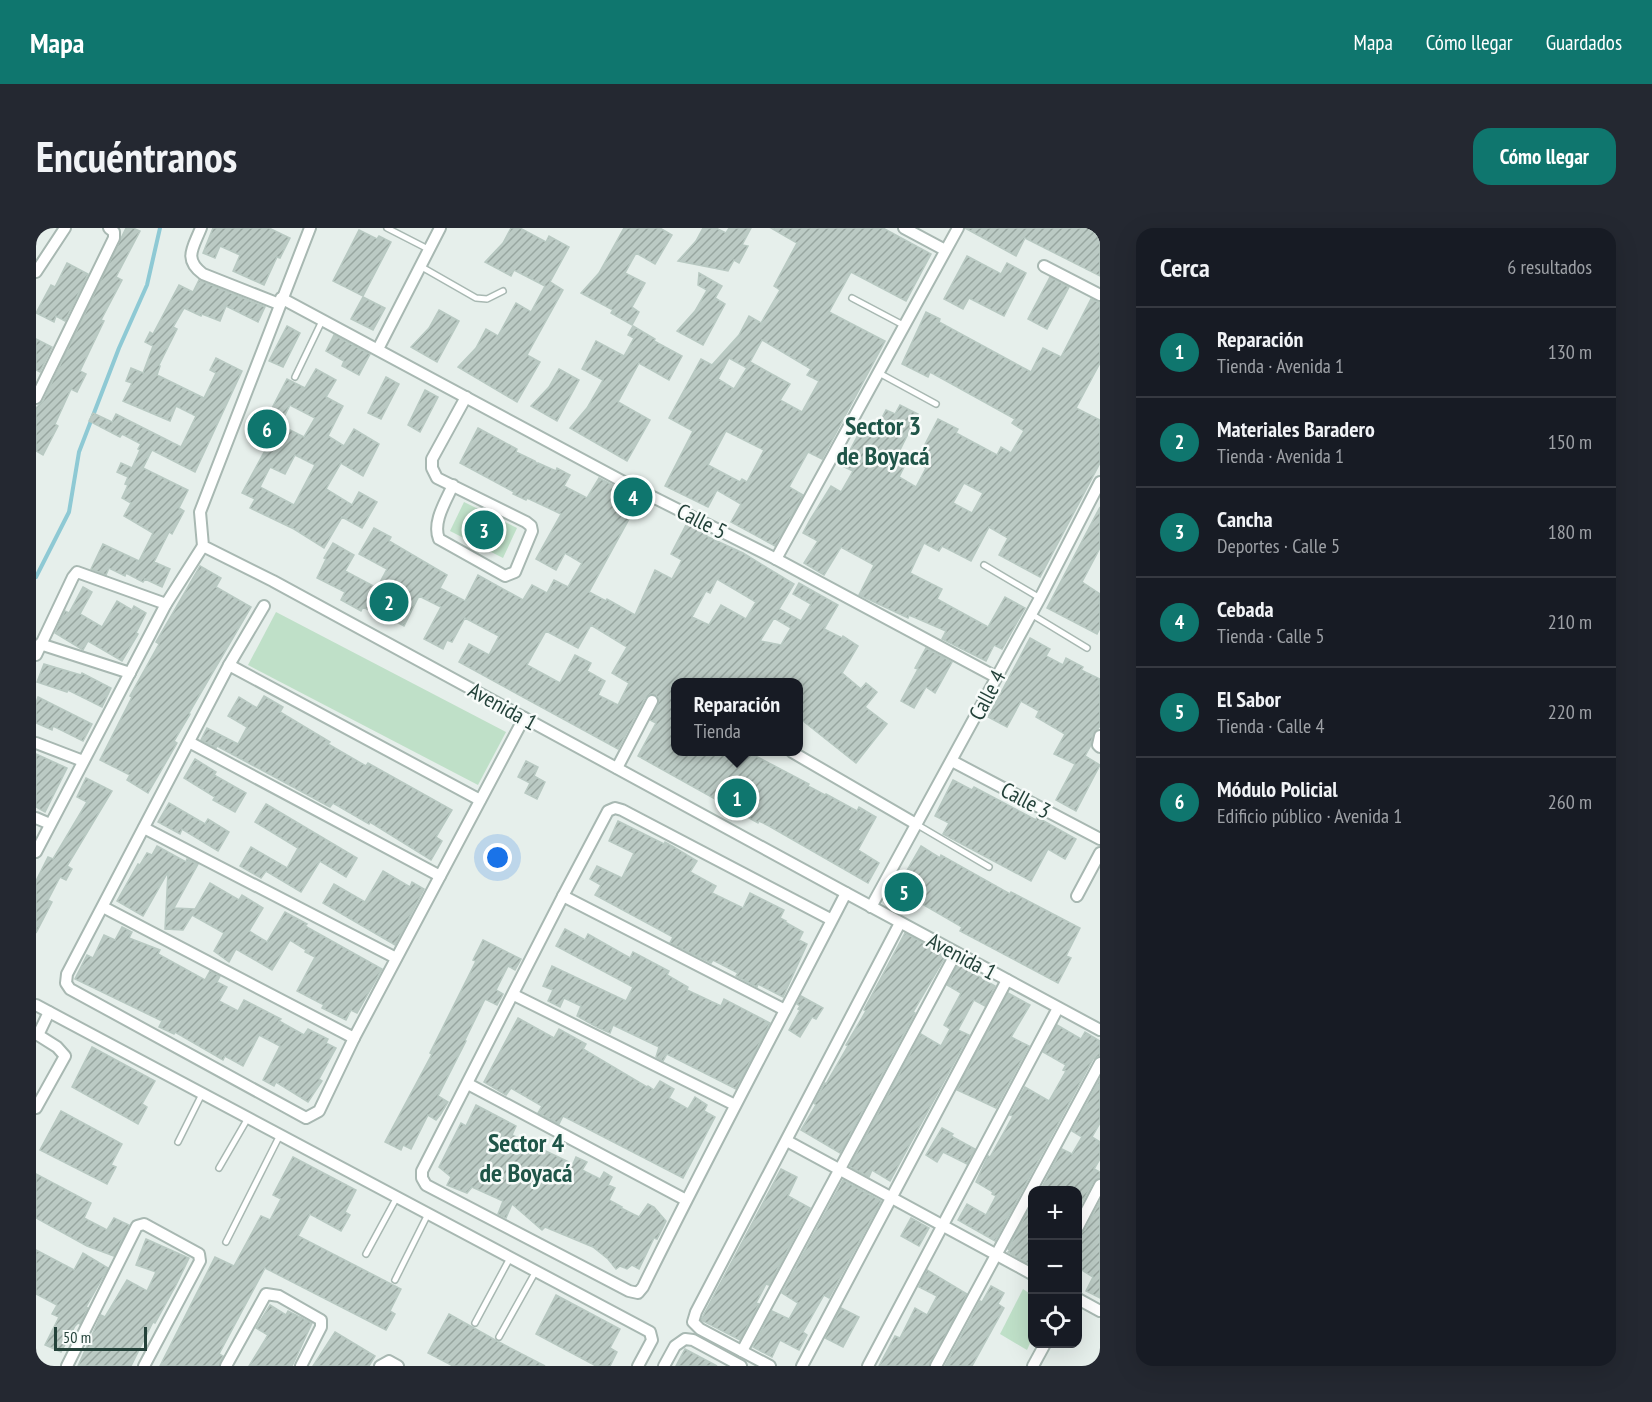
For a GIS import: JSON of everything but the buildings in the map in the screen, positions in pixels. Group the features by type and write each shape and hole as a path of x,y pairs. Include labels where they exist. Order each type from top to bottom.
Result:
{"street":[{"path":"36,272 65,228"},
{"path":"36,398 114,238 114,232 109,228"},
{"name":"Calle 5","path":"201,228 190,255 193,267 203,274 280,301 323,320 633,487 776,559 996,677"},
{"path":"36,852 166,604 203,546 200,512 310,228"},
{"path":"378,349 440,228"},
{"path":"904,228 945,250"},
{"path":"776,559 958,228"},
{"path":"1044,266 1100,295"},
{"path":"453,485 437,524 436,532 439,539 505,576 515,572 532,531 531,526 453,485 437,478 432,468 432,459 466,397"},
{"name":"Calle 4","path":"871,907 1040,598 1100,482"},
{"name":"Avenida 1","path":"203,546 273,581 1100,1030"},
{"path":"36,655 77,572 166,604"},
{"path":"264,606 229,665 67,974 66,983 70,989 306,1118 319,1111 354,1038 524,718"},
{"path":"40,644 130,673"},
{"path":"229,665 480,800"},
{"path":"617,768 652,701"},
{"path":"1100,736 1098,745 1100,747"},
{"path":"189,742 440,876"},
{"path":"36,743 83,761"},
{"path":"799,756 916,824"},
{"name":"Calle 3","path":"952,761 1100,839"},
{"path":"832,920 622,810 615,808 608,811 422,1171 422,1178 426,1185 629,1291 638,1293 846,894"},
{"path":"36,818 50,824"},
{"path":"144,828 396,958"},
{"path":"1077,896 1100,853"},
{"path":"563,896 785,1011"},
{"path":"103,907 354,1038"},
{"path":"770,1366 700,1329 693,1322 696,1312 900,923"},
{"path":"742,1351 956,953"},
{"path":"801,1366 1007,980"},
{"path":"514,994 735,1106"},
{"path":"36,1005 650,1332 652,1340 638,1366"},
{"path":"868,1366 1058,1008"},
{"path":"36,1108 65,1056 57,1047 37,1035 50,1012"},
{"path":"936,1366 1100,1063"},
{"path":"468,1084 686,1200"},
{"path":"786,1141 1028,1272"},
{"path":"1082,1218 1100,1185"},
{"path":"67,1366 137,1226 144,1224 199,1254 200,1261 144,1366"},
{"path":"226,1366 266,1294 279,1296 321,1320 321,1327 300,1366"},
{"path":"1082,1302 1100,1311"},
{"path":"664,1366 675,1346 685,1339 693,1340 741,1366"},
{"path":"1033,1366 1043,1348"},
{"path":"380,1366 389,1361 398,1366"}],"lane":[{"path":"387,228 428,249"},
{"path":"420,266 476,298 487,299 502,291"},
{"path":"852,298 905,326"},
{"path":"295,376 323,320"},
{"path":"879,373 936,404"},
{"path":"984,566 1040,598"},
{"path":"1031,614 1087,648"},
{"path":"916,824 989,867"},
{"path":"178,1142 202,1094"},
{"path":"219,1168 248,1118"},
{"path":"226,1242 280,1135"},
{"path":"366,1254 397,1197"},
{"path":"395,1280 428,1214"},
{"path":"475,1323 510,1258"},
{"path":"499,1337 536,1271"}],"green space":[{"path":"464,502 517,528 503,558 450,531"},
{"path":"276,612 506,732 478,785 248,665"},
{"path":"1023,1289 1028,1292 1027,1350 1000,1334"}],"waterway":[{"path":"36,577 69,512 79,452 119,348 147,285 160,228"}],"place":[{"name":"Módulo Policial","path":"267,429"},
{"name":"Cebada","path":"633,497"},
{"name":"Cancha","path":"484,530"},
{"name":"Materiales Baradero","path":"389,602"},
{"name":"Reparación","path":"737,798"},
{"name":"El Sabor","path":"904,892"}],"district":[{"name":"Sector 3 de Boyacá","path":"883,440"},
{"name":"Sector 4 de Boyacá","path":"526,1157"}]}
